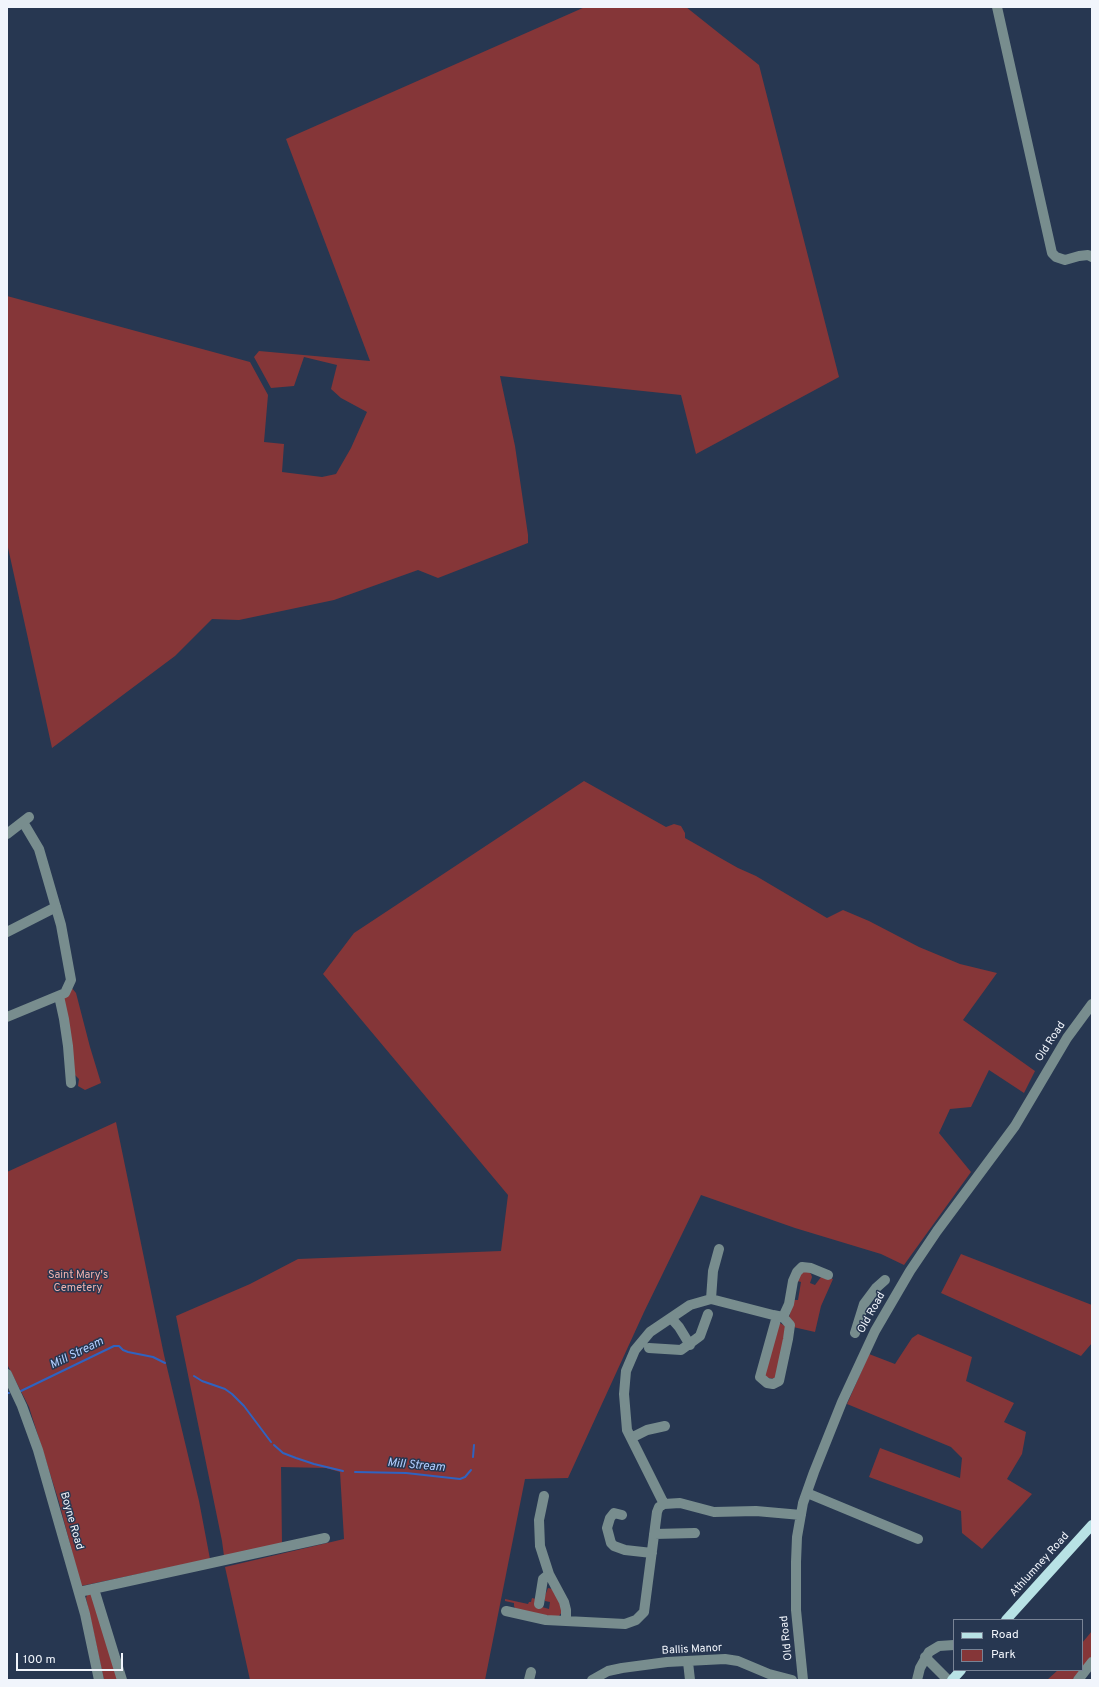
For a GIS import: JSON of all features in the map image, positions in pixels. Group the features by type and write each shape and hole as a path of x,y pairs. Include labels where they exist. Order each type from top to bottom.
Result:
{"main road":[{"name":"Athlumney Road","path":"1007,1619 1092,1525"},
{"path":"952,1680 960,1671"}],"street":[{"path":"997,7 1052,253 1056,257 1065,260 1079,256 1088,255 1092,257"},
{"path":"7,834 26,820 38,849 56,907 61,925 71,980 65,993 7,1017"},
{"path":"7,932 56,907"},
{"path":"58,996 64,1019 71,1083"},
{"name":"Old Road","path":"803,1680 796,1586 797,1537 800,1515 806,1493 842,1402 875,1331 910,1271 937,1231 1016,1126 1060,1049 1092,1004"},
{"path":"711,1299 713,1271 719,1249"},
{"path":"664,1504 627,1430 624,1394 626,1371 635,1350 650,1332 690,1305 711,1299 780,1316 790,1325 779,1381 773,1384 767,1383 760,1377 780,1316 789,1304 793,1281 797,1272 802,1267 811,1268 828,1275"},
{"path":"855,1333 864,1304 876,1288 885,1280"},
{"path":"649,1348 681,1350 690,1345 700,1336 708,1314"},
{"path":"671,1318 679,1327 690,1345"},
{"path":"858,1322 875,1331"},
{"name":"Boyne Road","path":"7,1374 22,1406 38,1450 79,1592 99,1680"},
{"path":"631,1438 647,1430 665,1426"},
{"path":"806,1493 918,1539"},
{"path":"544,1496 538,1534 544,1561 549,1574 564,1602 566,1621"},
{"path":"506,1611 546,1620 625,1624 636,1620 644,1612 657,1512 659,1507 664,1504 680,1503 714,1512 756,1511 800,1515"},
{"path":"622,1515 614,1513 610,1518 607,1528 611,1542 614,1546 626,1550 652,1552"},
{"path":"654,1534 695,1533"},
{"path":"79,1592 325,1538"},
{"path":"539,1604 543,1579 549,1574"},
{"path":"94,1589 122,1680"},
{"path":"917,1680 925,1657 934,1648 945,1645 953,1645"},
{"path":"925,1657 948,1680"},
{"name":"Ballis Manor","path":"592,1680 609,1676 622,1668 667,1662 725,1660 738,1661 769,1674 792,1680"},
{"path":"688,1662 690,1680"},
{"path":"1078,1680 1092,1662"}],"green space":[{"path":"585,7 686,7 759,65 839,377 696,454 681,395 500,376 515,446 528,543 438,578 418,570 334,600 239,620 212,619 175,656 52,748 7,543 7,296 250,362 268,395 264,442 284,444 282,472 322,477 336,474 351,448 367,412 341,398 331,389 337,365 304,357 294,386 271,388 254,357 259,351 370,361 286,139"},
{"path":"584,781 666,827 674,824 681,826 685,833 685,838 738,868 756,876 827,918 843,910 869,921 919,947 960,964 997,973 963,1020 1035,1071 1024,1093 989,1070 971,1107 950,1109 939,1133 971,1172 904,1265 881,1254 795,1228 701,1195 644,1312 568,1478 525,1479 485,1680 250,1680 225,1567 344,1539 340,1472 326,1468 281,1467 282,1545 224,1556 176,1316 250,1284 298,1259 501,1251 508,1195 323,974 354,933"},
{"path":"71,987 76,993 101,1083 85,1090 78,1086 79,1079 74,1074 61,997"},
{"name":"Saint Mary's Cemetery","path":"116,1122 164,1355 199,1501 210,1559 81,1586 59,1502 29,1407 7,1364 7,1172"},
{"path":"961,1254 1092,1305 1092,1343 1081,1356 941,1293"},
{"path":"808,1271 812,1277 810,1283 815,1285 821,1277 824,1276 833,1279 821,1306 815,1332 793,1327 789,1318 793,1300 798,1300 801,1282 794,1280 798,1273"},
{"path":"780,1323 785,1326 786,1330 775,1379 764,1377 779,1324"},
{"path":"918,1334 972,1357 966,1381 1014,1403 1004,1422 1026,1432 1022,1454 1007,1479 1032,1494 982,1549 962,1533 961,1511 869,1477 880,1448 960,1478 962,1458 951,1447 847,1404 869,1354 895,1364 912,1338"},
{"path":"548,1588 553,1589 563,1606 562,1612 559,1616 554,1617 516,1610 514,1603 505,1601 505,1599 528,1604 531,1602 532,1598 536,1599 535,1605 549,1609 550,1602 545,1601 544,1598"},
{"path":"88,1593 92,1593 118,1680 104,1680 86,1598"},
{"path":"1092,1631 1092,1656 1083,1667 1083,1642"},
{"path":"1057,1671 1080,1671 1072,1680 1047,1680"}],"waterway":[{"name":"Mill Stream","path":"21,1391 114,1346 119,1346 128,1352 153,1357 165,1363"},
{"name":"Mill Stream","path":"194,1376 202,1381 225,1389 232,1394 244,1406 271,1442"},
{"name":"Mill Stream","path":"274,1445 283,1453 296,1458 343,1471"},
{"name":"Mill Stream","path":"473,1457 474,1445"},
{"name":"Mill Stream","path":"355,1472 406,1473 460,1479 465,1477 471,1470"}]}
